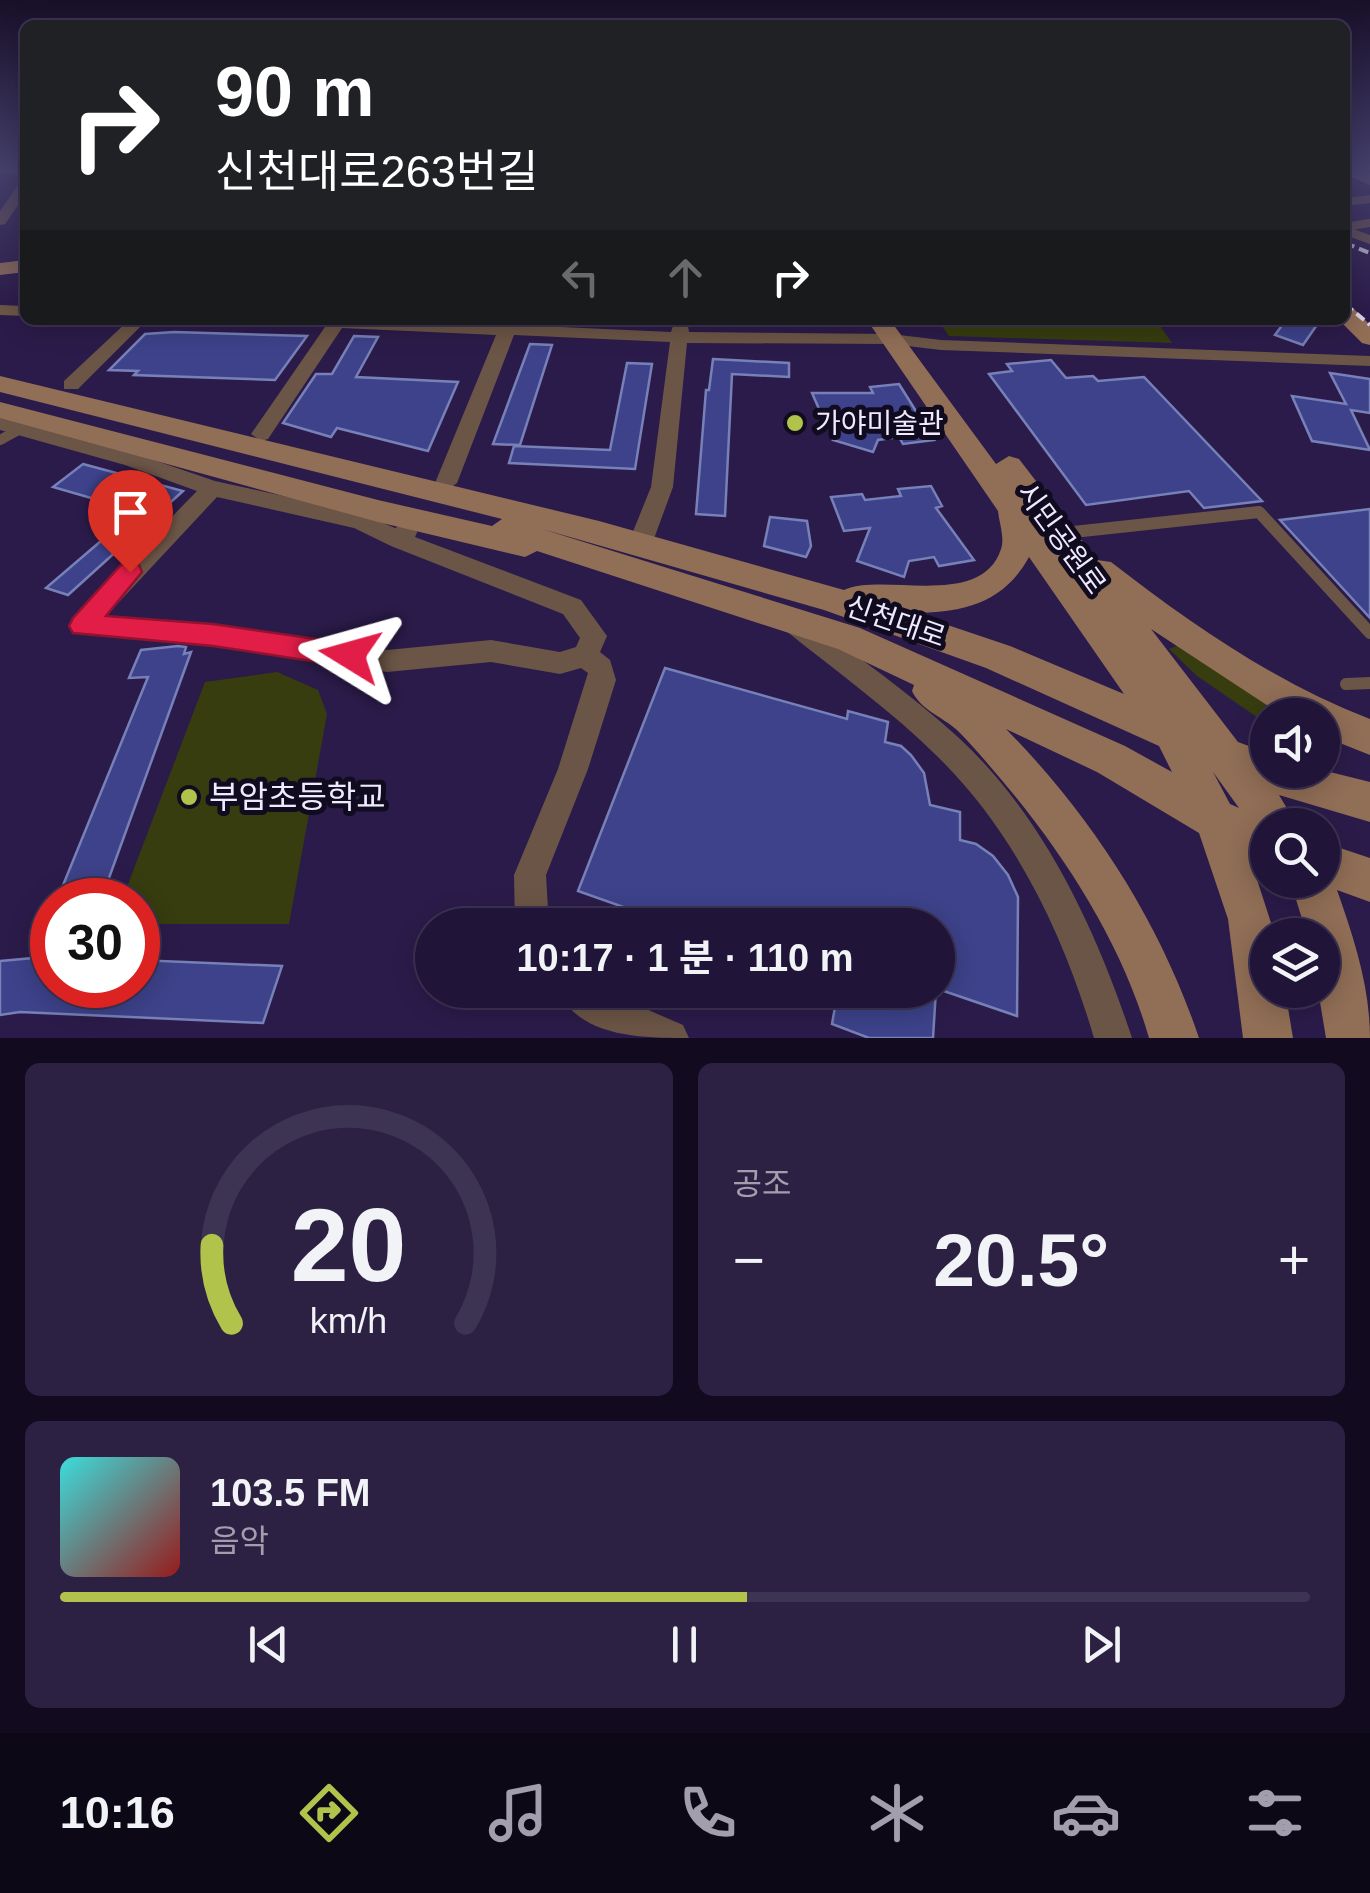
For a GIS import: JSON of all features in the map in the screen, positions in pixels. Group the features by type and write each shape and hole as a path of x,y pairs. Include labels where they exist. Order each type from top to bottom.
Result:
{"main road":[{"path":"1350,318 1370,338"},
{"name":"시민공원로","path":"898,330 1011,504 1175,737 1215,819 1250,919 1268,1038"},
{"name":"시민공원로","path":"898,330 1062,538 1263,808"},
{"path":"0,367 530,506 594,544"},
{"path":"0,384 405,511"},
{"path":"0,397 405,511"},
{"path":"7,421 405,511"},
{"path":"829,598 930,599 990,584 1005,571 1018,547 1011,504"},
{"name":"신천대로","path":"405,511 594,544 640,544 829,598 1029,670 1222,755 1292,781 1370,802"},
{"path":"1062,538 1190,642 1284,698"},
{"name":"신천대로","path":"594,544 848,638 1111,759 1215,819 1250,834"},
{"path":"848,638 971,719 1024,775 1131,932 1174,1038"},
{"path":"1340,725 1370,738"},
{"path":"1340,869 1370,880"},
{"path":"1318,898 1332,942 1351,1038"}],"street":[{"path":"71,385 134,325"},
{"path":"261,434 336,325"},
{"path":"446,483 510,325"},
{"path":"553,325 681,328 746,340 898,330 1370,361"},
{"path":"640,544 662,486 681,328"},
{"path":"7,421 212,488 360,521 405,511 572,607 594,636 585,656"},
{"path":"212,488 82,626 213,635 387,660 491,651 560,662 585,656"},
{"path":"784,615 950,750 994,798 1032,857 1077,943 1113,1038"},
{"path":"531,908 530,875 573,770 602,680 600,668 585,656"},
{"path":"599,1008 670,1038"}],"lane":[{"path":"0,440 7,421"},
{"path":"1062,538 1260,512 1370,633"},
{"path":"1346,684 1370,683"}],"green space":[{"path":"941,325 1159,325 1172,343 949,336"},
{"path":"1179,645 1262,698 1250,698 1250,712 1197,676 1169,649"},
{"path":"277,672 318,690 327,714 289,924 160,924 160,878 130,878 205,682"}],"building":[{"path":"1282,325 1317,325 1303,345 1275,335"},
{"path":"145,334 307,336 275,380 134,375 138,371 109,370"},
{"path":"354,336 378,337 356,377 458,382 428,451 337,428 331,437 283,423 316,374 332,374"},
{"path":"530,344 552,345 520,445 493,444"},
{"path":"713,359 789,363 789,377 732,374 725,516 696,514 706,390"},
{"path":"1051,360 1066,378 1093,376 1098,381 1144,377 1262,501 1204,508 1189,491 1086,505 989,374 1012,371 1007,364"},
{"path":"627,363 652,364 635,469 509,463 514,446 610,450"},
{"path":"1330,373 1370,379 1370,413 1351,410 1370,450 1312,441 1292,396 1346,404"},
{"path":"899,384 934,440 903,444 899,437 878,440 873,452 833,440 845,416 823,418 812,393 873,393 870,387"},
{"path":"83,464 183,491 68,595 46,588 136,511 53,487"},
{"path":"931,486 942,506 936,508 974,560 939,566 934,557 909,561 904,577 857,561 870,528 844,531 831,497 862,494 865,500 901,496 898,489"},
{"path":"1370,509 1370,618 1280,520"},
{"path":"770,517 807,521 811,546 806,557 764,546"},
{"path":"178,646 186,647 184,654 191,652 109,878 66,878 148,677 129,678 141,650"},
{"path":"665,668 847,719 848,711 888,722 885,742 901,746 924,773 930,805 960,812 960,840 976,844 993,856 1018,897 1017,1016 955,995 955,908 626,908 578,891"},
{"path":"30,958 30,1008 160,1008 160,961 282,966 263,1023 20,1012 0,1015 0,961"},
{"path":"835,1008 935,1008 933,1038 869,1038 832,1024"}],"railway":[{"path":"1350,245 1370,253"},
{"path":"1350,308 1370,325"}],"place":[{"name":"가야미술관","path":"795,423"},
{"name":"부암초등학교","path":"189,797"}],"route":[{"path":"130,572 82,626 213,635 350,655"}]}
